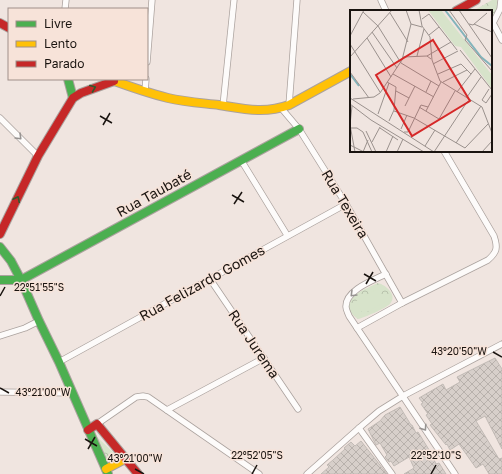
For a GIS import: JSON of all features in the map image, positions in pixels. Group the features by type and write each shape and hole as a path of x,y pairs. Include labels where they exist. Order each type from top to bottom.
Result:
{"street":[{"path":"148,50 152,0"},
{"path":"223,106 234,0"},
{"path":"285,107 297,0"},
{"path":"382,0 386,10"},
{"path":"464,7 476,0"},
{"path":"501,0 498,16 492,23 502,40"},
{"path":"0,234 38,156 72,98 86,91 112,80 168,98 257,111 271,111 285,107 350,72"},
{"path":"68,80 72,98"},
{"path":"145,91 146,80"},
{"name":"Rua Texeira","path":"285,107 346,204 402,303"},
{"path":"0,118 38,156"},
{"name":"Rua Taubaté","path":"22,280 299,129"},
{"path":"357,328 402,303 488,260 494,255 497,248 494,236 445,152"},
{"path":"241,160 287,235"},
{"name":"Rua Felizardo Gomes","path":"59,362 287,235 346,204"},
{"path":"0,247 11,261 22,280 107,472 125,459"},
{"path":"386,274 362,286 349,297 346,307 349,316 455,474"},
{"name":"Rua Jurema","path":"210,278 298,409"},
{"path":"0,280 22,280"},
{"path":"0,336 25,328 39,321"},
{"path":"307,474 379,411 403,396 502,344"},
{"path":"167,410 264,358"},
{"path":"0,392 72,393"},
{"path":"88,430 136,397 148,397 259,474"},
{"path":"97,424 138,474"},
{"path":"359,428 392,474"}],"green space":[{"path":"492,0 497,0 498,7 495,14 492,16 492,10 475,10"},
{"path":"378,283 390,291 393,297 392,301 384,308 358,319 351,313 348,307 349,302 358,293"},
{"path":"377,289 385,302 363,314 356,301"},
{"path":"96,436 116,455 106,462"}],"building":[{"path":"495,358 502,369 502,449 485,416 476,421 499,459 502,458 502,474 489,474 483,464 476,468 459,444 450,450 447,444 446,445 430,425 432,424 426,415 428,414 419,398 443,384 446,390 460,382 457,377"},
{"path":"400,407 416,433 418,432 436,464 439,463 446,474 404,474 414,468 409,457 394,466 391,461 389,462 385,457 387,455 380,443 376,445 368,429 380,421 385,415"},
{"path":"361,441 387,474 321,474 329,467 327,465 351,442 355,446"}],"traffic: fast":[{"path":"68,80 73,98"},
{"path":"0,280 21,280 299,129"},
{"path":"0,247 11,261 21,280 108,474"}],"traffic: slow":[{"path":"112,80 146,92 174,99 263,110 280,108 289,105 350,72"},
{"path":"106,469 125,459"}],"traffic: jam":[{"path":"458,10 476,0"},
{"path":"0,23 8,27"},
{"path":"0,234 38,156 73,98 81,93 114,81"},
{"path":"88,430 97,424 138,474"}]}
